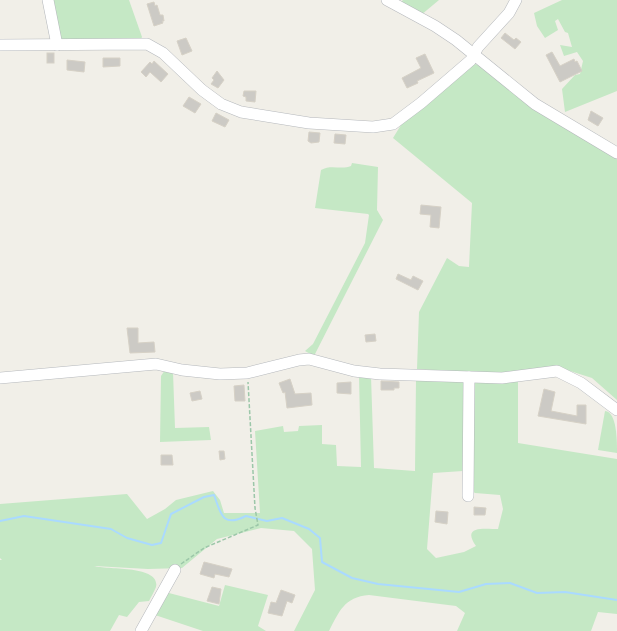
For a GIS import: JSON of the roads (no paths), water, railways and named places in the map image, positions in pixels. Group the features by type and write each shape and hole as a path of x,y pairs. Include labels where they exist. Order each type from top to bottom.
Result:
{"street":[{"path":"48,0 57,45"},
{"path":"386,0 435,26 456,40 535,104 617,152"},
{"path":"0,45 147,44 163,53 202,90 221,104 241,112 309,122 373,127 392,124 398,120 421,103 471,60 483,42 509,12 516,0"},
{"path":"0,378 156,364 182,370 220,374 248,373 299,360 309,360 354,371 380,374 502,378 557,371 581,384 617,410"},
{"path":"468,496 469,377"},
{"path":"141,631 176,570"}],"waterway":[{"path":"0,521 24,516 111,529 127,538 152,545 161,543 171,514 204,497 214,495 221,513 227,520 238,519 246,516 267,521 282,518 309,529 320,538 322,562 352,578 378,584 459,592 486,584 510,583 537,593 565,592 617,600"}]}
